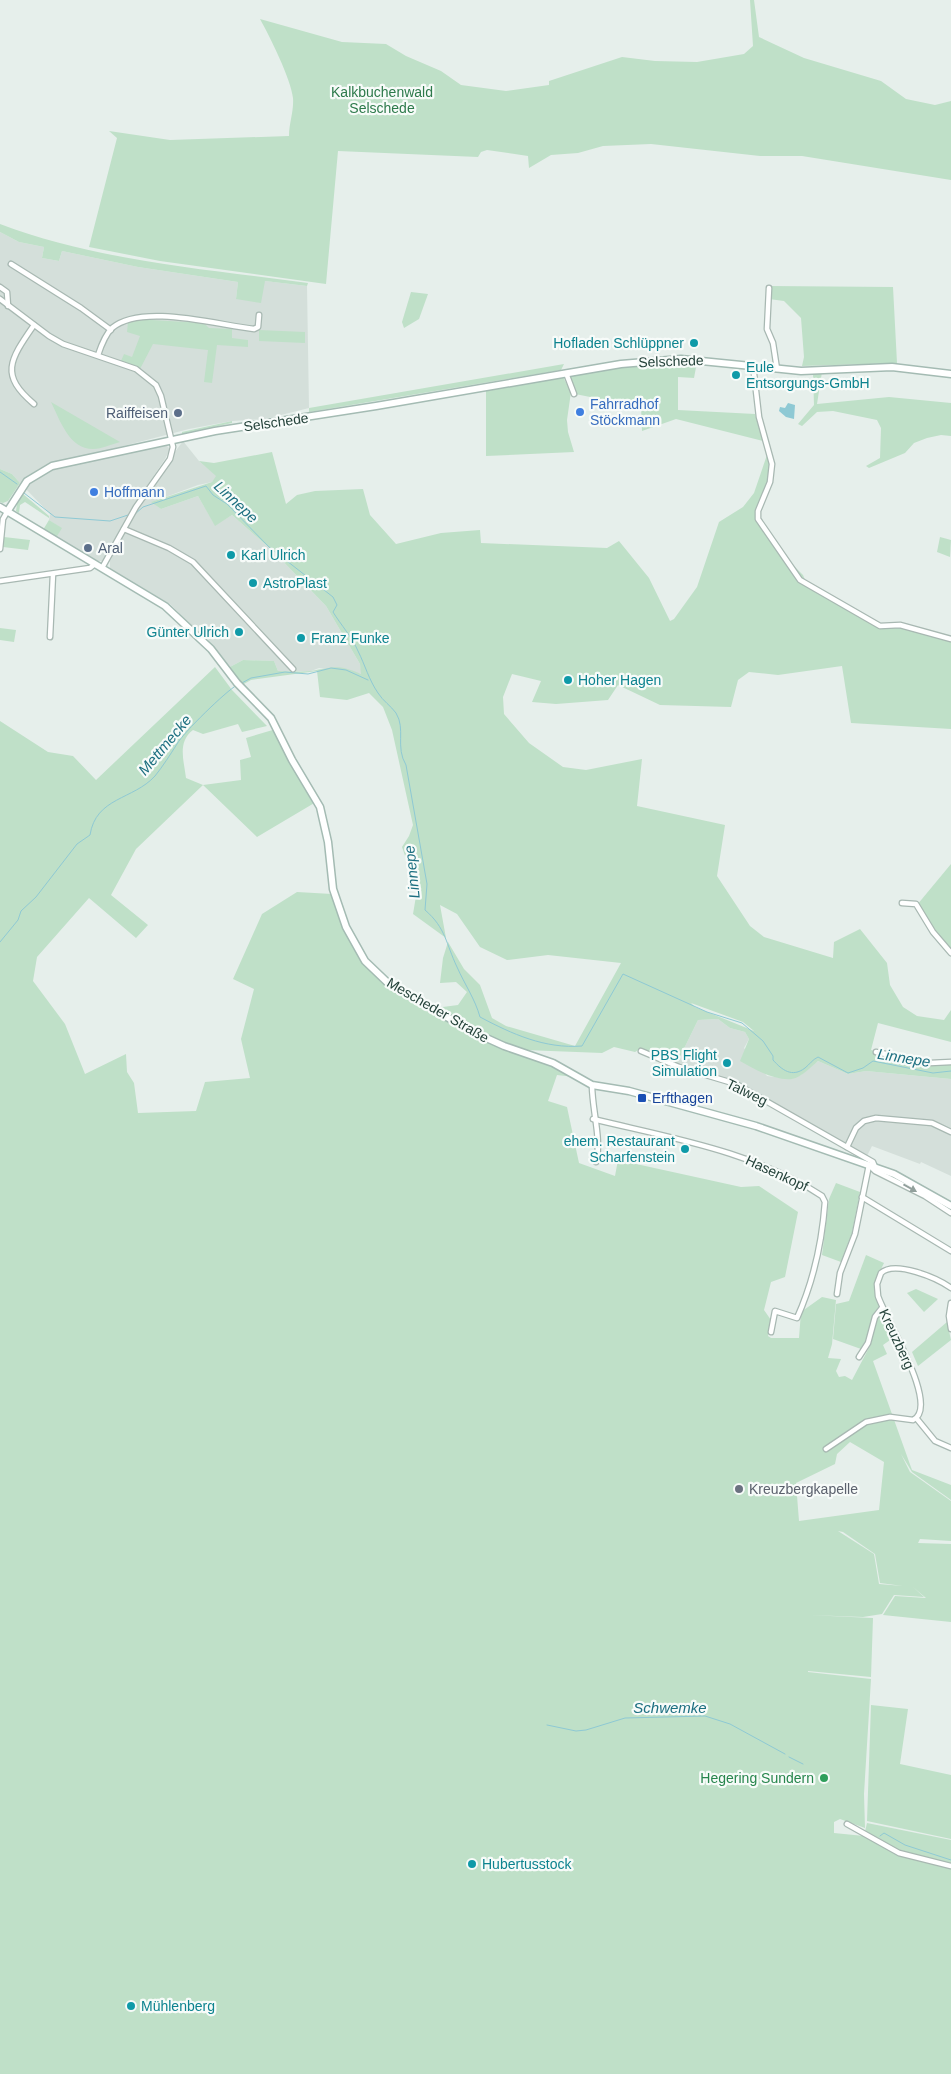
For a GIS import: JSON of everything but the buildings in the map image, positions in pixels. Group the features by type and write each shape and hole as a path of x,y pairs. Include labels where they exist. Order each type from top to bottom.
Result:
{"main road":[{"name":"Selschede","path":"6,512 27,481 52,466 171,439 386,405 566,373 666,359 714,360 776,369 813,371 892,367 951,374"},
{"name":"Mescheder Straße","path":"0,507 172,611 211,650 238,685 273,722 292,760 318,801 328,842 337,902 348,932 369,966 396,988 465,1028 499,1044 553,1063 592,1085 629,1091 757,1126 902,1177 951,1206"}],"street":[{"path":"11,264 81,308 111,330"},
{"path":"0,287 7,292 8,306"},
{"path":"769,288 766,329 773,343 776,369"},
{"path":"0,299 63,344 136,370 156,385 165,408 173,447 170,459 135,509 102,568"},
{"path":"98,355 111,330 133,318 145,316 207,321 217,325 254,329 258,327 259,316"},
{"path":"34,325 10,360 8,377 10,385 16,392 34,404"},
{"path":"753,365 757,382 759,417 772,464 770,482 758,511 758,520 800,580 880,626 900,625 951,639"},
{"path":"566,373 574,394"},
{"path":"0,549 3,519 6,512"},
{"path":"124,529 169,548 193,562 293,669"},
{"path":"0,581 90,568 95,564"},
{"path":"50,637 53,574"},
{"path":"902,903 916,904 933,932 951,953"},
{"name":"Talweg","path":"641,1051 679,1067 736,1084 873,1162 872,1166"},
{"path":"876,1052 930,1062 951,1062"},
{"path":"592,1085 593,1119 598,1141 596,1162"},
{"path":"847,1147 856,1128 864,1121 876,1118 932,1123 951,1132"},
{"name":"Hasenkopf","path":"593,1119 702,1145 742,1157 764,1165 822,1196 825,1202 820,1248 810,1290 796,1318 775,1311 771,1332"},
{"path":"837,1294 840,1273 855,1234 862,1197 872,1166"},
{"name":"Mescheder Straße","path":"872,1166 875,1171 925,1196 951,1213"},
{"path":"862,1197 951,1251"},
{"name":"Kreuzberg","path":"916,1419 922,1405 916,1378 882,1308 877,1292 878,1280 881,1273 888,1268 925,1275 951,1288"},
{"path":"951,1303 951,1329"},
{"path":"859,1357 868,1343 876,1315 882,1308"},
{"path":"826,1449 866,1422 886,1417 910,1421 916,1419 935,1441 951,1448"},
{"path":"847,1824 899,1853 951,1866"}],"shaded area":[{"path":"0,232 19,242 44,247 42,258 59,261 62,251 138,267 238,282 236,299 265,281 307,286 309,408 265,419 232,421 189,429 54,464 39,469 20,483 12,474 0,469"},
{"path":"183,441 199,461 217,476 212,482 198,485 152,502 161,509 198,496 215,525 232,515 274,552 326,606 360,664 362,674 319,668 311,671 278,671 274,661 243,660 228,668 212,645 170,604 110,569 110,561 146,491"},
{"path":"165,444 170,449 165,459 136,502 103,561 95,561 56,538 61,528 49,520 50,514 25,488 46,471"},
{"path":"718,1019 730,1028 745,1032 749,1039 744,1048 767,1076 791,1079 801,1075 818,1061 848,1074 866,1071 951,1079 951,1176 921,1162 920,1164 872,1146 867,1156 736,1085 676,1065 698,1020"}],"green space":[{"name":"Kalkbuchenwald Selschede","path":"750,0 754,0 759,37 804,58 881,81 906,99 935,105 951,101 951,180 802,156 760,156 651,144 603,146 578,153 551,155 529,168 528,156 487,150 481,152 478,157 338,151 326,284 160,261 89,247 117,138 109,131 170,140 289,136 293,98 280,58 260,19 342,42 386,44 406,56 441,71 461,85 506,91 549,85 549,81 622,57 655,61 697,62 744,54 753,46"},
{"path":"0,224 37,237 113,255 191,268 308,283 307,286 265,281 261,303 236,299 238,282 138,267 62,251 59,261 42,258 44,247 19,242 0,232"},
{"path":"770,286 893,287 897,363 802,366 804,357 801,318 784,301 769,299"},
{"path":"411,292 428,294 419,319 404,328 402,322"},
{"path":"134,319 204,323 209,328 232,329 232,338 248,340 248,347 217,345 212,383 204,382 208,350 153,344 140,369 121,361 124,354 132,357 140,336 127,332 128,322"},
{"path":"259,330 305,332 305,343 259,341"},
{"path":"668,361 697,362 694,378 678,377 678,410 755,414 763,441 676,419 642,431 641,407 575,394 570,378 573,373"},
{"path":"564,364 561,370 309,412 309,408"},
{"path":"822,372 817,404 889,397 951,403 951,436 941,435 914,443 905,453 869,468 866,466 880,458 881,428 877,420 833,411 817,412 802,426 798,424 814,405 813,373"},
{"path":"563,377 571,392 567,420 568,432 574,452 486,456 486,391"},
{"path":"51,402 120,442 93,449 85,448 78,444 66,432"},
{"path":"232,421 232,423 182,434 182,432"},
{"path":"272,452 286,504 297,495 315,491 363,489 370,515 396,544 441,533 480,530 481,543 607,548 619,541 649,578 670,621 674,619 697,587 719,522 743,507 754,493 768,452 770,477 756,519 788,560 803,575 808,587 878,627 900,627 951,640 951,729 851,723 842,666 778,675 749,672 738,680 731,707 660,705 618,685 608,700 556,704 532,702 541,681 512,674 503,697 504,714 529,743 563,767 586,770 642,759 637,806 725,825 717,876 750,926 764,937 833,958 834,942 860,929 887,963 890,985 903,1007 917,1016 944,1020 951,1010 951,1042 878,1023 871,1050 930,1064 951,1063 951,1079 866,1071 848,1074 818,1061 796,1078 779,1078 765,1074 740,1061 749,1039 745,1032 730,1028 718,1019 698,1020 676,1065 640,1049 635,1052 614,1047 602,1053 525,1050 478,1032 435,1008 458,1005 467,992 456,982 440,983 443,958 448,942 464,969 480,985 492,1018 506,1026 575,1046 621,963 548,955 507,960 480,947 457,914 440,905 446,938 413,914 417,890 402,847 413,825 392,730 383,707 369,693 347,700 320,697 317,671 251,680 242,685 228,668 243,660 274,661 278,671 307,671 336,667 361,674 360,664 326,606 274,552 232,515 215,526 198,496 161,509 151,502 212,482 216,476 199,461 214,463","holes":["691,1003 743,1022 754,1031 695,1007"]},
{"path":"0,469 12,474 20,483 8,501 3,503 0,502"},
{"path":"23,494 49,518 25,502 20,505 19,513 16,511 17,504"},
{"path":"49,520 62,528 56,538 43,530"},
{"path":"4,537 30,540 28,550 3,547"},
{"path":"940,537 951,540 950,557 937,552"},
{"path":"0,628 16,630 14,642 0,640"},
{"path":"215,667 232,690 267,726 242,732 238,724 203,734 193,730 188,735 183,746 186,778 203,785 136,849 111,895 148,925 136,938 89,898 37,957 33,981 65,1024 85,1074 126,1054 127,1072 134,1083 138,1113 196,1111 205,1082 250,1078 241,1039 254,989 233,979 262,914 297,892 332,894 364,963 392,989 454,1025 560,1068 574,1077 557,1075 548,1101 567,1107 579,1163 615,1176 618,1160 741,1187 759,1186 798,1212 785,1277 771,1282 764,1310 771,1320 768,1336 771,1338 799,1338 801,1312 822,1297 836,1300 832,1344 828,1358 841,1359 836,1371 839,1377 845,1376 852,1380 871,1344 877,1316 882,1314 893,1338 883,1345 887,1354 873,1361 912,1470 951,1485 951,1500 912,1472 901,1454 910,1472 951,1501 951,1541 920,1539 918,1543 951,1544 951,1622 883,1615 895,1596 926,1598 913,1587 924,1597 894,1595 882,1614 863,1617 809,1615 873,1618 871,1677 808,1672 871,1679 864,1794 865,1828 840,1819 834,1822 834,1833 864,1836 867,1823 951,1840 951,2074 0,2074 0,721 48,752 73,756 96,780","holes":["850,1442 884,1462 879,1510 799,1521 796,1483 835,1464 837,1454","838,1531 843,1532 875,1554 880,1583 903,1586 879,1584 874,1554"]},
{"path":"276,729 316,802 257,837 203,785 241,780 240,760 251,757 246,738"},
{"path":"951,864 951,951 917,905"},
{"path":"836,1183 860,1192 852,1233 841,1262 822,1255 829,1199"},
{"path":"866,1255 884,1263 875,1281 879,1306 873,1316 861,1349 833,1339 836,1304 849,1301"},
{"path":"916,1289 938,1299 924,1312 907,1293"},
{"path":"947,1322 951,1340 918,1366 912,1352"},
{"path":"871,1705 908,1709 900,1764 951,1775 951,1839 867,1821"}],"water":[{"path":"788,403 795,405 794,419 786,417 779,411 780,407 785,408"}],"waterway":[{"name":"Linnepe","path":"0,472 17,484"},
{"name":"Linnepe","path":"135,514 143,507 206,486 213,495 227,504 269,547 333,597 337,605 333,612 356,646 375,688 399,719 401,752 406,765 427,884 425,910 437,923 445,937 480,1017 504,1029 542,1043 582,1046 623,974 707,1012 742,1023 763,1041 773,1056 773,1060 788,1072 800,1071 818,1057 848,1073 863,1068 873,1061 933,1073 951,1071"},
{"name":"Linnepe","path":"24,493 55,517 110,521 131,514"},
{"name":"Mettmecke","path":"240,684 251,678 285,672 308,674 331,668 346,670 368,680"},
{"name":"Mettmecke","path":"0,942 18,920 21,911 36,897 77,844 90,835 100,813 107,806 146,784 155,776 187,731 215,703 237,685"},
{"name":"Schwemke","path":"547,1725 576,1731 586,1730 625,1718 705,1716 730,1724 785,1754"},
{"name":"Schwemke","path":"789,1757 803,1764"},
{"name":"Schwemke","path":"880,1836 884,1833 905,1845 951,1860"}],"place":[{"name":"Hofladen Schlüppner","path":"694,343"},
{"name":"Eule Entsorgungs-GmbH","path":"736,375"},
{"name":"Fahrradhof Stöckmann","path":"580,412"},
{"name":"Raiffeisen","path":"178,413"},
{"name":"Hoffmann","path":"94,492"},
{"name":"Aral","path":"88,548"},
{"name":"Karl Ulrich","path":"231,555"},
{"name":"AstroPlast","path":"253,583"},
{"name":"Günter Ulrich","path":"239,632"},
{"name":"Franz Funke","path":"301,638"},
{"name":"Hoher Hagen","path":"568,680"},
{"name":"PBS Flight Simulation","path":"727,1063"},
{"name":"Erfthagen","path":"642,1098"},
{"name":"ehem. Restaurant Scharfenstein","path":"685,1149"},
{"name":"Kreuzbergkapelle","path":"739,1489"},
{"name":"Hegering Sundern","path":"824,1778"},
{"name":"Hubertusstock","path":"472,1864"},
{"name":"Mühlenberg","path":"131,2006"}]}
